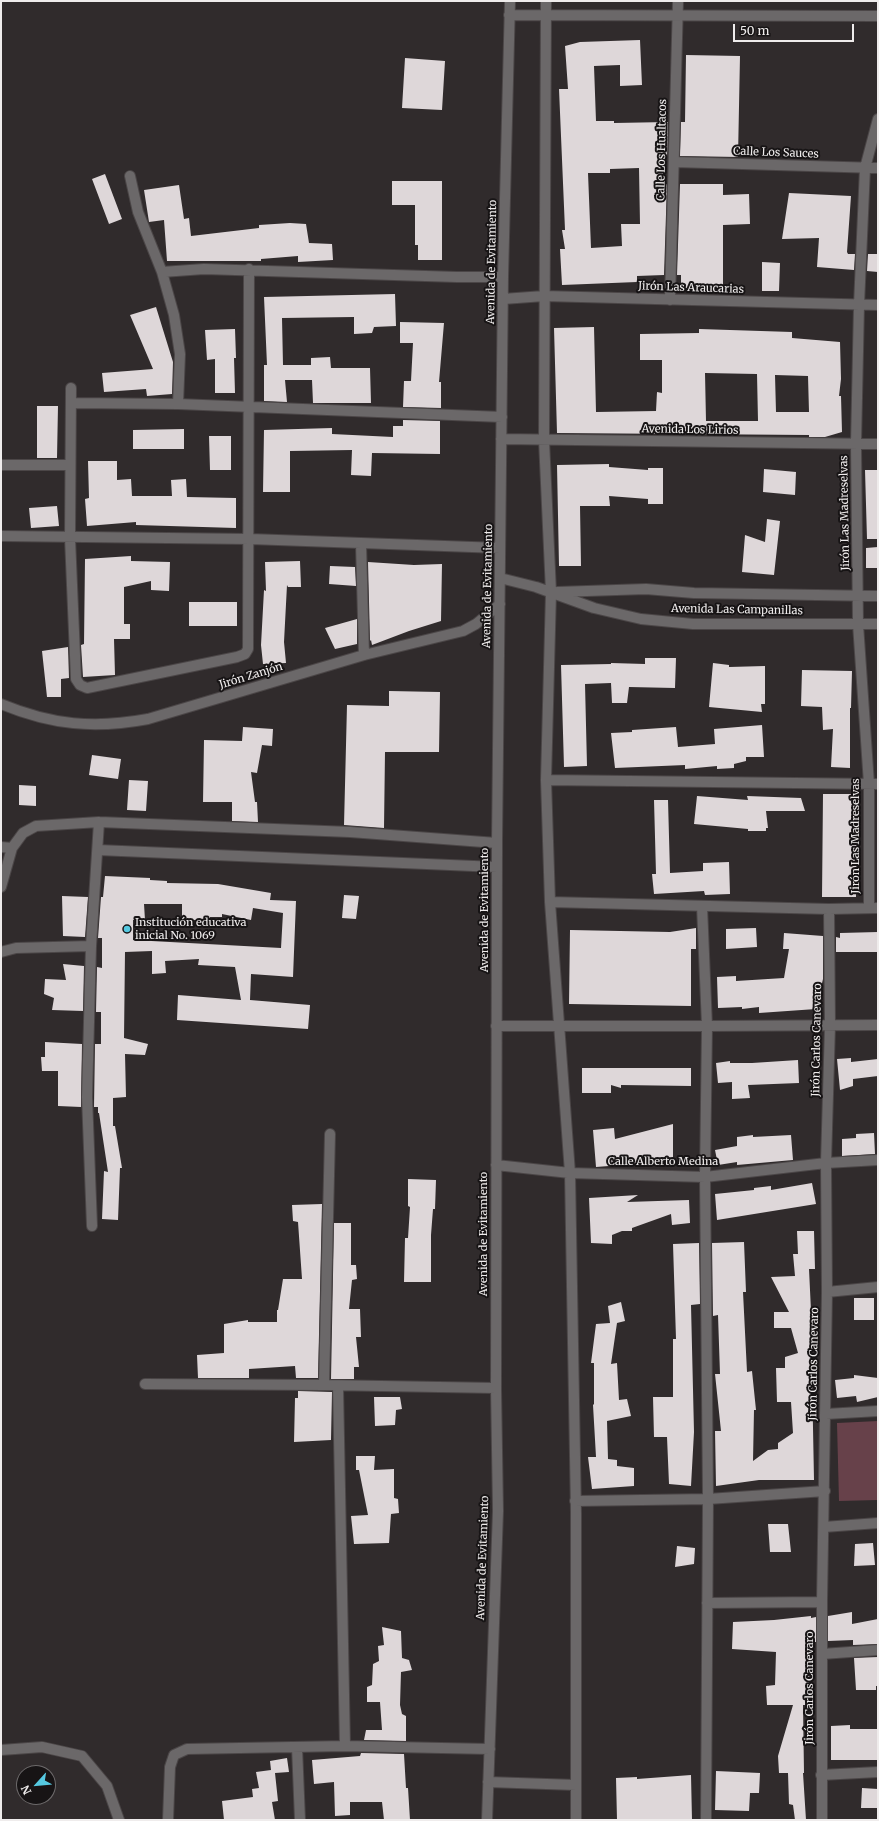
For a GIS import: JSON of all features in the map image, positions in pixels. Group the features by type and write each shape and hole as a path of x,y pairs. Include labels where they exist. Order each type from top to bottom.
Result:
{"street":[{"name":"Avenida de Evitamiento","path":"487,1820 498,1511 496,1388 497,843 503,277 510,1"},
{"path":"546,1 544,440 551,592 546,780 550,902 570,1174 575,1501 576,1820"},
{"name":"Calle Los Hualtacos","path":"670,300 678,1"},
{"path":"509,15 878,16"},
{"name":"Jirón Las Madreselvas","path":"873,908 874,784 858,624 859,596 856,444 859,305 865,168 878,119"},
{"name":"Calle Los Sauces","path":"674,162 878,168"},
{"path":"130,176 138,212 162,272 174,315 180,354 178,404"},
{"path":"162,272 204,268 457,277 503,277"},
{"path":"71,388 70,538 76,679 80,685 87,688 237,657 245,654 248,649 250,539 249,269"},
{"name":"Jirón Las Araucarias","path":"503,299 544,296 878,305"},
{"path":"72,403 178,404 502,417"},
{"name":"Avenida Los Lirios","path":"501,439 878,444"},
{"path":"1,465 70,465"},
{"path":"1,536 250,539 500,548"},
{"path":"361,544 364,655"},
{"name":"Avenida Las Campanillas","path":"500,578 551,592 594,608 641,619 693,624 878,624"},
{"name":"Avenida Las Campanillas","path":"551,592 646,589 694,593 878,596"},
{"name":"Jirón Zanjón","path":"1,704 39,718 74,724 129,722 148,719 364,655 463,631 476,624 500,604"},
{"path":"546,780 874,784"},
{"path":"1,887 12,848 23,833 36,826 99,822 350,832 497,843"},
{"path":"92,1226 88,1097 91,946 99,822"},
{"path":"1,847 12,848"},
{"path":"98,850 497,867"},
{"path":"550,902 829,909 873,908"},
{"path":"702,906 707,1026 705,1177 708,1499 706,1820"},
{"name":"Jirón Carlos Canevaro","path":"822,1820 822,1602 827,1292 826,1163 830,1025 829,909"},
{"path":"1,952 16,948 91,946"},
{"path":"496,1026 878,1025"},
{"path":"324,1384 330,1134"},
{"name":"Calle Alberto Medina","path":"496,1165 570,1174 705,1177 826,1163 878,1160"},
{"path":"827,1292 878,1287"},
{"path":"145,1384 324,1384 338,1386 496,1388"},
{"path":"338,1386 345,1746"},
{"path":"826,1414 878,1411"},
{"path":"575,1501 708,1499 824,1491"},
{"path":"824,1527 878,1524"},
{"path":"707,1603 822,1602"},
{"path":"822,1654 878,1650"},
{"path":"168,1820 170,1767 174,1755 186,1749 345,1746 490,1749"},
{"path":"1,1750 42,1747 82,1756 107,1786 120,1820"},
{"path":"297,1747 300,1820"},
{"path":"822,1775 878,1772"},
{"path":"488,1782 576,1785"}],"shaded area":[{"path":"878,1421 878,1500 839,1501 837,1423"}],"building":[{"path":"640,40 642,85 620,86 620,65 594,66 596,121 614,121 614,123 668,122 667,158 663,158 664,184 667,184 664,275 637,276 637,282 562,285 560,249 565,249 562,230 565,230 559,89 568,89 565,46 580,42","holes":["639,168 640,224 621,224 622,246 591,248 588,173 610,173 610,169"]},
{"path":"686,55 740,56 738,157 680,156 681,122 685,122"},
{"path":"405,58 445,61 442,110 402,108"},
{"path":"105,174 122,219 109,224 92,179"},
{"path":"392,181 442,181 442,260 418,260 418,245 415,245 415,205 392,205"},
{"path":"680,184 723,184 723,195 749,194 750,224 723,225 723,289 681,288 681,275 677,275"},
{"path":"179,185 184,219 189,218 191,236 259,228 259,225 290,223 306,224 309,243 332,244 333,260 298,262 298,256 261,259 261,261 167,261 164,220 149,222 144,190"},
{"path":"789,193 851,196 847,252 848,254 855,254 854,270 817,267 819,238 782,239"},
{"path":"868,254 878,254 878,272 867,271"},
{"path":"762,262 780,263 779,291 762,291"},
{"path":"395,294 396,326 374,327 372,333 354,334 354,317 282,318 283,365 311,365 311,358 330,357 331,368 370,368 371,403 313,403 312,380 285,380 287,402 264,401 264,365 267,365 264,297"},
{"path":"156,307 173,362 172,394 147,396 146,389 104,392 102,373 153,369 130,315"},
{"path":"400,322 444,323 439,382 441,382 441,408 403,407 404,381 411,381 413,343 400,343"},
{"path":"594,327 596,412 656,411 657,392 662,393 662,360 640,360 640,334 699,333 699,329 792,332 792,338 840,342 841,379 839,396 841,396 842,432 825,437 809,437 809,435 557,433 554,328","holes":["705,373 757,374 758,421 706,421","775,375 808,376 809,412 776,412"]},
{"path":"235,329 235,393 215,393 215,359 207,360 205,330"},
{"path":"37,406 58,406 57,458 37,458"},
{"path":"403,420 440,421 440,454 372,453 371,476 351,475 352,450 290,451 290,492 263,492 264,430 332,428 332,434 393,437 393,426 403,426"},
{"path":"184,429 184,449 133,449 133,430"},
{"path":"209,436 231,436 231,470 210,470"},
{"path":"88,461 117,461 117,480 131,479 132,496 172,496 171,480 186,479 187,497 236,498 236,528 136,525 136,522 87,526 85,499 89,498"},
{"path":"609,464 609,467 648,470 648,468 663,468 663,504 648,504 648,499 609,496 610,506 580,506 581,566 559,566 557,465"},
{"path":"764,469 796,472 795,495 763,492"},
{"path":"865,470 878,470 878,539 867,539"},
{"path":"57,506 59,526 31,528 29,508"},
{"path":"767,519 780,521 774,575 742,572 745,535 765,542"},
{"path":"878,547 878,568 866,568 866,548"},
{"path":"131,556 131,561 170,562 169,591 151,590 151,581 124,587 124,624 130,624 130,639 114,639 115,675 83,677 81,645 84,644 85,559"},
{"path":"300,561 301,587 288,587 287,585 284,642 286,663 263,664 261,645 264,590 266,591 265,562"},
{"path":"368,562 414,565 442,564 441,621 372,645 371,640 370,641"},
{"path":"330,566 355,567 356,586 329,584"},
{"path":"189,602 237,602 237,626 189,626"},
{"path":"357,619 357,644 335,649 325,628"},
{"path":"68,647 69,678 61,679 61,697 47,697 42,651"},
{"path":"645,658 676,658 675,688 629,687 627,703 612,703 611,683 585,684 587,766 564,767 561,665 611,663 645,664"},
{"path":"713,663 729,665 729,667 765,666 765,704 761,704 762,712 709,707"},
{"path":"802,670 852,671 850,708 850,768 831,767 833,729 823,730 822,707 801,706"},
{"path":"389,691 440,692 439,752 385,752 384,828 344,825 347,705 389,706"},
{"path":"762,725 764,757 746,757 746,761 734,764 734,768 717,769 717,766 685,769 685,765 615,768 611,733 676,727 678,747 715,744 714,729"},
{"path":"243,727 273,729 272,746 262,745 257,773 251,772 255,802 257,802 258,822 232,821 232,802 203,802 204,740 242,741"},
{"path":"92,755 121,759 118,779 89,775"},
{"path":"129,780 148,781 146,811 127,810"},
{"path":"19,785 36,786 36,806 19,805"},
{"path":"823,794 857,794 856,897 822,897"},
{"path":"697,796 748,800 747,796 801,798 805,811 766,811 768,828 766,828 766,831 748,831 748,829 694,824"},
{"path":"654,800 668,800 670,873 703,871 703,863 729,862 730,894 705,895 704,891 654,894 652,874 656,874"},
{"path":"105,876 150,878 150,880 167,881 167,883 218,884 271,893 270,900 296,901 293,977 251,974 250,1000 310,1005 308,1029 177,1020 178,995 241,1000 235,967 198,965 199,959 165,961 166,973 152,974 152,951 125,952 124,1038 148,1044 145,1055 125,1054 126,1097 113,1098 113,1126 115,1126 122,1168 120,1168 118,1220 102,1219 104,1171 108,1172 98,1107 94,1107 95,1044 101,1044 101,1012 96,1012 97,967 102,968 102,938 98,938 101,897 103,897","holes":["144,904 182,904 182,920 210,920 210,917 222,917 222,914 251,920 253,908 283,913 281,948 133,940 133,920 145,920"]},
{"path":"344,895 359,896 356,919 342,918"},
{"path":"62,896 88,897 85,937 63,936"},
{"path":"696,928 696,949 691,949 691,1006 569,1004 570,930 670,932"},
{"path":"756,928 757,947 726,949 726,929"},
{"path":"878,932 878,952 836,952 836,937 840,938 840,933"},
{"path":"784,933 823,936 823,979 816,1009 759,1013 759,1007 742,1009 742,1007 718,1008 717,977 736,976 736,981 784,978 789,949 783,949"},
{"path":"63,964 84,966 83,1011 52,1010 54,998 44,994 45,979 66,980"},
{"path":"45,1042 82,1044 81,1107 58,1106 58,1071 42,1071 41,1057 45,1057"},
{"path":"851,1058 851,1062 878,1059 878,1076 853,1079 853,1086 840,1090 837,1059"},
{"path":"798,1060 799,1083 748,1085 750,1098 732,1099 732,1082 718,1083 716,1063 730,1061 730,1063 752,1063"},
{"path":"582,1068 691,1068 691,1086 621,1085 621,1088 611,1085 611,1093 582,1093"},
{"path":"673,1124 673,1161 596,1167 593,1130 614,1128 615,1139"},
{"path":"874,1133 875,1154 842,1156 842,1139 856,1138 856,1134"},
{"path":"753,1135 753,1137 791,1135 793,1160 737,1165 737,1162 718,1165 715,1150 737,1146 737,1137"},
{"path":"408,1179 436,1180 435,1209 433,1209 431,1235 431,1282 404,1282 405,1238 408,1238 410,1207 408,1206"},
{"path":"812,1183 816,1204 717,1220 715,1194 754,1190 754,1188 771,1186 771,1190"},
{"path":"638,1195 627,1202 689,1200 690,1223 672,1225 671,1214 632,1228 632,1231 622,1231 612,1235 612,1244 591,1243 589,1198"},
{"path":"322,1204 318,1378 296,1378 295,1366 249,1369 249,1378 198,1378 197,1355 224,1353 224,1324 248,1320 248,1322 277,1322 277,1310 283,1279 302,1279 298,1222 293,1221 292,1205"},
{"path":"334,1223 351,1223 351,1265 356,1265 357,1279 352,1280 349,1309 360,1309 361,1337 356,1337 359,1367 354,1367 354,1379 331,1379"},
{"path":"797,1231 814,1231 815,1269 809,1269 811,1311 815,1311 815,1323 811,1323 814,1480 759,1480 716,1486 715,1431 721,1431 715,1374 720,1374 718,1315 713,1316 712,1243 744,1242 746,1292 743,1292 747,1372 752,1371 756,1410 754,1410 753,1461 768,1450 778,1449 778,1443 793,1433 791,1402 777,1402 776,1368 785,1368 785,1357 798,1353 791,1328 774,1328 774,1312 789,1312 771,1277 795,1276 793,1254 798,1254"},
{"path":"699,1243 700,1304 691,1305 694,1432 691,1486 669,1484 667,1437 654,1437 653,1397 673,1397 673,1339 676,1339 673,1244"},
{"path":"854,1298 874,1298 874,1320 854,1320"},
{"path":"621,1302 625,1321 617,1323 611,1364 617,1363 619,1400 627,1399 631,1416 607,1421 608,1459 617,1460 617,1466 634,1468 634,1486 592,1489 588,1457 596,1457 593,1405 594,1363 591,1363 596,1324 610,1323 608,1306"},
{"path":"854,1375 878,1378 878,1397 857,1402 856,1396 837,1398 835,1380 854,1378"},
{"path":"298,1391 332,1392 331,1440 294,1442 295,1398 298,1398"},
{"path":"374,1397 400,1397 402,1409 396,1410 395,1425 375,1426"},
{"path":"356,1456 375,1456 374,1470 394,1469 394,1498 398,1499 399,1513 391,1514 389,1543 354,1544 351,1516 368,1515 359,1470 356,1470"},
{"path":"768,1524 788,1524 791,1552 770,1552"},
{"path":"873,1543 875,1565 854,1566 855,1544"},
{"path":"677,1546 695,1548 694,1564 675,1567"},
{"path":"852,1612 852,1624 878,1619 878,1644 853,1645 853,1640 828,1641 828,1616"},
{"path":"811,1616 811,1618 816,1617 816,1642 810,1642 809,1685 806,1685 805,1705 803,1705 803,1773 806,1820 795,1820 793,1805 789,1804 788,1773 779,1773 778,1756 793,1705 767,1705 766,1686 775,1685 776,1652 732,1649 733,1622"},
{"path":"382,1627 401,1631 402,1658 409,1660 412,1670 401,1672 400,1705 402,1714 406,1716 406,1741 364,1740 366,1730 382,1730 380,1702 367,1702 367,1687 372,1685 373,1664 379,1661 378,1646 384,1645"},
{"path":"878,1657 878,1686 876,1686 876,1690 856,1690 854,1658"},
{"path":"850,1725 850,1729 878,1729 878,1760 831,1760 831,1726"},
{"path":"361,1753 404,1754 410,1820 384,1820 382,1802 350,1802 350,1815 335,1816 334,1782 314,1784 312,1760 360,1756"},
{"path":"287,1758 289,1772 275,1773 278,1801 272,1802 275,1820 224,1820 222,1801 253,1797 252,1789 259,1788 256,1772 271,1770 270,1761"},
{"path":"716,1771 760,1773 759,1793 750,1793 749,1811 715,1810"},
{"path":"691,1775 692,1820 617,1820 616,1778 637,1777 637,1779"},
{"path":"862,1788 878,1789 878,1808 861,1808"}],"place":[{"name":"Institución educativa inicial No. 1069","path":"127,929"}]}
